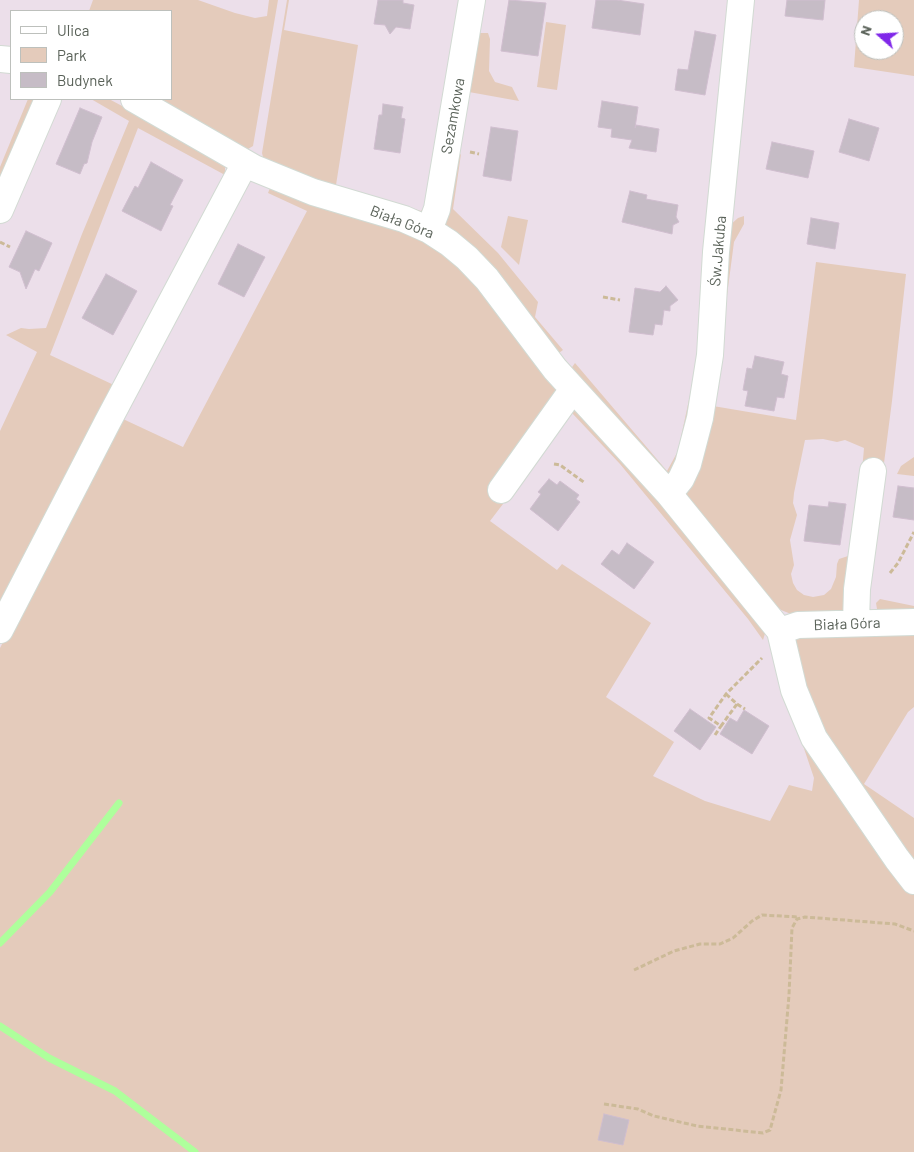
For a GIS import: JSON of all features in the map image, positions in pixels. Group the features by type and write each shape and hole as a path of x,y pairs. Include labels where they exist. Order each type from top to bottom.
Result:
{"street":[{"name":"Sezamkowa","path":"430,230 437,209 472,0"},
{"name":"Św.Jakuba","path":"669,494 681,479 688,464 700,418 710,354 716,252 741,0"},
{"path":"0,210 48,100"},
{"name":"Biała Góra","path":"136,100 259,170 313,192 404,219 430,230 449,242 487,279 555,369 669,494 780,631 798,625 914,622"},
{"path":"0,630 106,423 245,163"},
{"path":"501,490 573,389"},
{"path":"856,623 857,589 873,471"},
{"path":"780,631 794,690 814,738 914,881"}],"path":[{"path":"0,242 10,247"},
{"path":"603,298 620,300"},
{"path":"554,464 560,465 585,483"},
{"path":"890,573 898,563 914,532"},
{"path":"721,726 709,718 726,694 765,656"},
{"path":"726,694 745,709"},
{"path":"715,735 737,704"},
{"path":"634,970 674,951 700,944 720,944 733,938 752,920 762,916 805,917 894,924 914,931"},
{"path":"604,1104 638,1109 654,1116 697,1126 763,1133 770,1130 781,1090 789,995 792,928 797,918 805,917"}],"green space":[{"path":"93,0 198,0 255,18 267,16 269,0 278,0 253,146 243,152 144,100 172,100 172,10 89,10"},
{"path":"287,0 289,0 284,30 358,45 336,185 421,211 429,201 431,204 418,217 264,161 262,153"},
{"path":"859,0 914,0 914,76 854,67 855,60 904,60 904,10 858,10"},
{"path":"546,22 566,25 557,90 537,87"},
{"path":"477,33 488,33 490,39 489,71 495,82 512,87 519,101 469,92"},
{"path":"28,100 42,100 0,195 0,167"},
{"path":"93,100 111,100 225,161 225,175 138,128 50,355 116,386 0,616 0,431 37,352 6,335 21,328 46,328 82,234 129,121"},
{"path":"461,154 453,209 498,253 538,302 535,317 563,350 556,355 447,231 443,219 454,159"},
{"path":"270,188 402,225 456,256 556,388 555,394 495,500 503,504 490,521 557,570 562,564 651,623 606,697 674,742 653,776 705,801 770,821 789,785 812,791 814,778 774,660 793,637 914,627 914,707 908,712 864,784 914,818 914,1152 0,1152 0,648 73,507 123,419 183,447 307,211 268,193"},
{"path":"508,216 528,220 519,265 501,247"},
{"path":"744,216 744,224 734,242 720,349 729,226 738,218"},
{"path":"816,262 906,274 868,587 861,483 864,448 845,440 837,442 823,439 805,440 793,503 797,515 790,540 794,565 791,574 793,583 797,590 804,595 813,597 824,595 831,589 836,577 839,559 851,555 848,611 791,614 781,610 772,602 685,506 683,489 713,406 796,420"},
{"path":"706,339 689,438 668,477 570,370 575,363 667,471 678,451 696,367"},
{"path":"578,406 768,624 763,640 748,619 620,464 572,413"},
{"path":"914,457 914,476 897,474 901,466"},
{"path":"880,599 914,606 914,613 877,609 876,603"}],"building":[{"path":"378,0 403,0 403,3 414,5 410,29 396,27 390,34 385,25 374,24"},
{"path":"509,0 546,3 538,56 501,51"},
{"path":"596,0 617,0 644,4 640,35 592,28"},
{"path":"787,0 825,0 823,20 785,16"},
{"path":"695,31 716,35 705,95 675,90 678,69 688,70"},
{"path":"602,101 638,107 635,128 636,125 659,129 656,152 629,148 632,140 611,137 612,129 598,127"},
{"path":"383,104 403,107 401,118 405,119 400,153 374,149 379,115 382,115"},
{"path":"80,108 102,117 92,142 87,163 84,164 80,174 56,164"},
{"path":"849,119 879,128 869,161 839,152"},
{"path":"491,127 518,131 511,181 483,176"},
{"path":"772,142 814,151 808,178 766,169"},
{"path":"151,162 183,180 170,205 173,206 161,231 122,211 135,186 138,188"},
{"path":"630,191 647,195 646,199 678,205 676,217 679,222 673,225 672,234 622,222"},
{"path":"811,218 839,223 835,249 807,244"},
{"path":"26,231 52,243 39,271 35,269 26,289 20,272 9,267"},
{"path":"238,244 265,257 244,297 218,284"},
{"path":"106,274 137,291 113,335 82,318"},
{"path":"666,286 678,300 670,306 670,311 664,310 662,325 655,324 653,335 629,332 635,288 660,292"},
{"path":"755,356 784,362 781,374 788,376 784,398 777,397 774,411 745,406 748,391 743,390 747,368 752,369"},
{"path":"549,479 557,485 560,481 579,495 576,499 580,502 558,531 530,509 541,494 538,492"},
{"path":"898,486 914,488 914,520 893,517"},
{"path":"829,502 846,504 840,545 804,541 809,505 828,507"},
{"path":"627,543 654,562 634,589 601,564 612,550 619,555"},
{"path":"690,709 716,727 700,750 674,731"},
{"path":"744,710 769,726 752,754 720,734 730,718 737,722"},
{"path":"604,1114 629,1120 623,1145 598,1140"}],"waterway":[{"path":"0,943 50,892 119,803"},
{"path":"0,1026 49,1058 115,1091 195,1152"}]}
